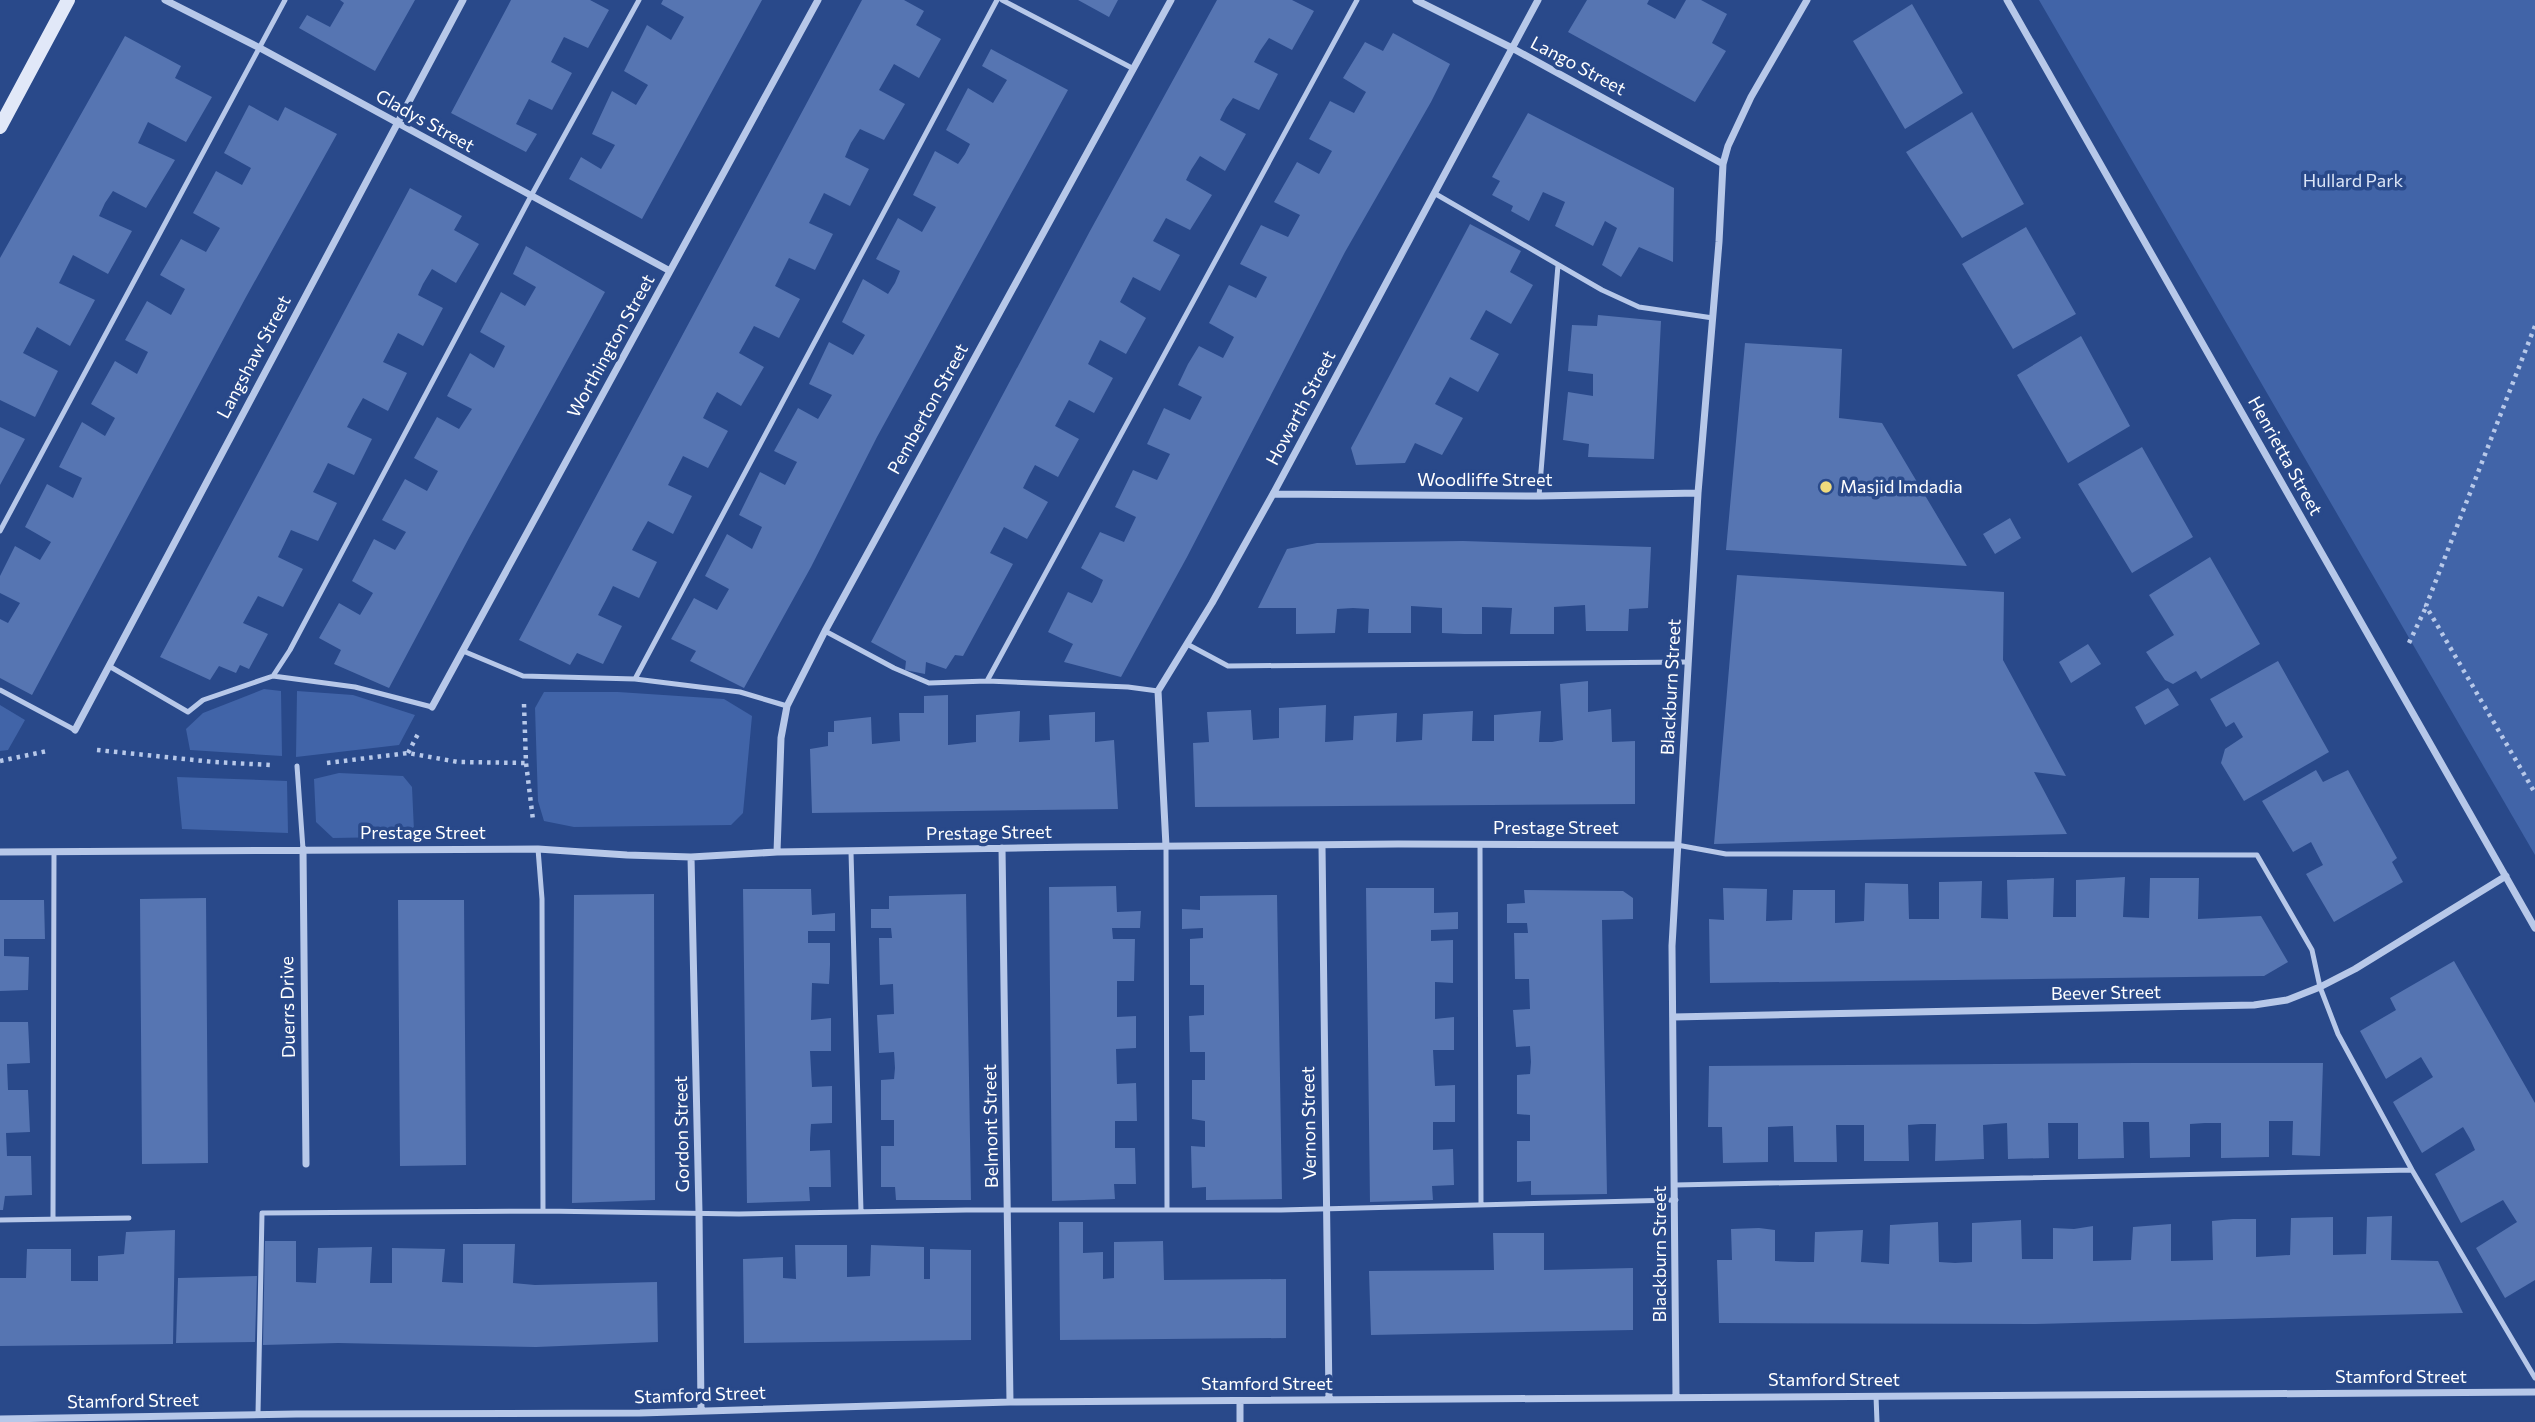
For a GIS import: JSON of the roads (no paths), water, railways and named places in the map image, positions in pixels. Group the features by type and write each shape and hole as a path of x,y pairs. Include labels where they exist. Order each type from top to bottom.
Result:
{"street":[{"path":"0,127 68,0"},
{"name":"Gladys Street","path":"165,0 260,48 670,271"},
{"name":"Langshaw Street","path":"75,730 463,0"},
{"name":"Worthington Street","path":"432,707 818,0"},
{"name":"Pemberton Street","path":"777,852 780,738 787,706 825,631 1171,0"},
{"name":"Lango Street","path":"1416,0 1512,48 1723,164"},
{"name":"Howarth Street","path":"1158,691 1273,495 1538,0"},
{"name":"Henrietta Street","path":"2007,0 2535,928"},
{"name":"Blackburn Street","path":"1676,1397 1672,946 1698,493 1723,164 1732,136 1751,97 1804,1"},
{"name":"Woodliffe Street","path":"1273,495 1539,496 1698,493"},
{"path":"1158,691 1166,846"},
{"name":"Prestage Street","path":"0,852 538,849 691,857 777,852 1076,847 1677,845"},
{"name":"Vernon Street","path":"1322,846 1329,1400"},
{"name":"Belmont Street","path":"1002,848 1010,1402"},
{"name":"Duerrs Drive","path":"303,849 306,1164"},
{"name":"Gordon Street","path":"691,857 701,1410"},
{"name":"Beever Street","path":"1673,1017 2254,1005 2287,1000 2320,988 2355,969 2506,876"},
{"name":"Stamford Street","path":"0,1419 258,1414 296,1418 351,1414 640,1413 1010,1402 2535,1392"},
{"path":"1240,1401 1240,1422"}],"lane":[{"path":"0,531 285,0"},
{"path":"273,676 309,614 531,196 639,0"},
{"path":"635,679 997,0"},
{"path":"1002,0 1132,68"},
{"path":"987,681 1357,0"},
{"path":"1434,193 1602,290 1639,307 1713,318"},
{"path":"1539,496 1558,265"},
{"path":"825,631 894,668 929,683 987,681 1128,687 1158,691"},
{"path":"1187,644 1228,666 1688,662"},
{"path":"463,651 523,676 635,679 740,692 787,706"},
{"path":"109,666 188,712 203,700 273,676 355,687 432,707"},
{"path":"0,690 75,730"},
{"path":"297,766 303,849"},
{"path":"1480,844 1481,1204"},
{"path":"1677,845 1726,854 2257,855 2312,950 2320,988 2337,1034 2412,1170 2535,1378"},
{"path":"1166,846 1167,1209"},
{"path":"538,849 542,899 543,1212"},
{"path":"53,1219 54,852"},
{"path":"851,852 861,1211"},
{"path":"1675,1185 2412,1170"},
{"path":"258,1414 261,1213 1326,1209 1676,1200"},
{"path":"0,1220 129,1218"},
{"path":"1876,1396 1877,1422"}],"place":[{"name":"Masjid Imdadia","path":"1826,487"}],"park label":[{"name":"Hullard Park","path":"2353,181"}]}
